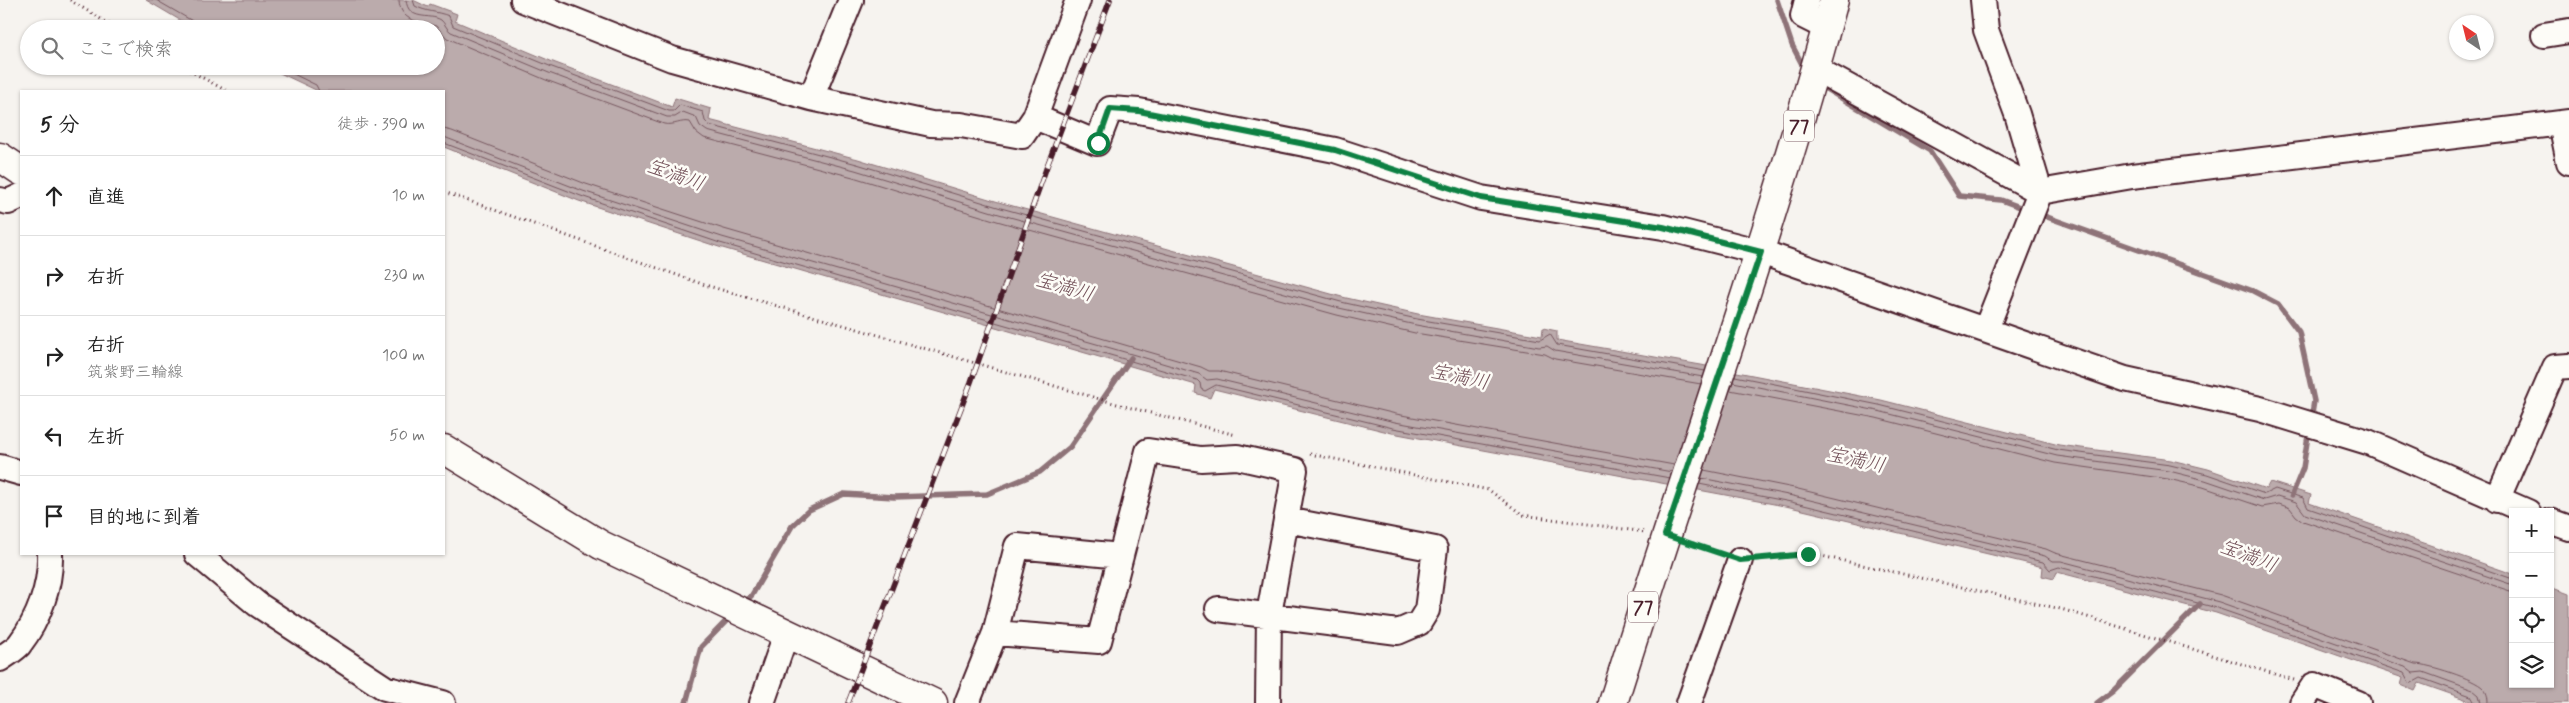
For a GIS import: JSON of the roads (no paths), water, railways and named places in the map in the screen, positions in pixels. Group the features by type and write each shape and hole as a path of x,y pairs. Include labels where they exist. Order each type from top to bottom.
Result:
{"main road":[{"name":"77","path":"1613,703 1669,523 1761,252 1816,69 1834,0"},
{"path":"0,157 20,170"},
{"path":"445,451 601,545 933,703"}],"street":[{"path":"524,0 672,59 811,98 931,124 961,125 1022,136 1035,117 1078,0"},
{"path":"811,98 851,0"},
{"path":"1807,0 1803,16 1827,28"},
{"path":"1983,0 1986,30 2017,114 2040,192 1986,329"},
{"path":"2544,35 2569,31"},
{"path":"1816,69 2040,192 2132,176 2565,122 2569,162"},
{"path":"1035,117 1098,143 1110,109 1139,111 1335,150 1481,198 1663,227 1761,252 2125,378 2260,409 2368,442 2518,508"},
{"path":"0,200 8,202 20,196"},
{"path":"2497,500 2555,367 2569,366"},
{"path":"995,633 1099,641 1148,451 1201,459 1237,457 1295,470 1269,614 1268,703"},
{"path":"0,468 20,473"},
{"path":"1218,609 1269,614 1376,631 1398,632 1419,623 1427,610 1435,549 1287,520"},
{"path":"2554,522 2569,528"},
{"path":"967,703 995,633 1017,546 1121,556"},
{"path":"0,659 18,646 40,608 50,572 50,555"},
{"path":"198,555 257,604 385,688 443,703"},
{"path":"1689,703 1740,560"},
{"path":"762,703 786,634"},
{"path":"2308,694 2358,703"}],"water":[{"name":"宝満川","path":"146,0 413,0 428,7 430,4 457,14 455,21 553,62 672,107 675,98 711,109 709,120 858,159 1002,203 1342,297 1418,314 1542,336 1543,328 1557,331 1557,340 1701,365 1881,400 2059,445 2171,460 2208,469 2266,489 2270,482 2311,495 2309,503 2509,573 2509,688 2554,688 2554,588 2569,594 2569,703 2476,703 2419,683 2415,691 2401,685 2403,678 2216,613 2057,572 2054,579 2042,576 2043,567 1790,507 1392,433 1214,389 1210,398 1195,393 1196,385 719,247 579,201 445,147 445,90 316,90 284,75 445,75 445,20 180,20"}],"waterway":[{"path":"1777,0 1792,45 1805,70"},
{"path":"1819,85 1930,151 1959,196 2001,200 2028,210"},
{"path":"2036,213 2253,291 2278,304 2299,332 2314,401 2311,420"},
{"path":"742,605 752,595 792,526 809,510 844,494 894,497 987,494 1040,472 1070,447 1131,358"},
{"path":"2292,495 2303,468 2309,429"},
{"path":"2097,703 2113,691 2200,604"},
{"path":"686,703 701,647 732,615"}],"railway":[{"path":"848,703 971,382 1047,166 1110,0"}]}
